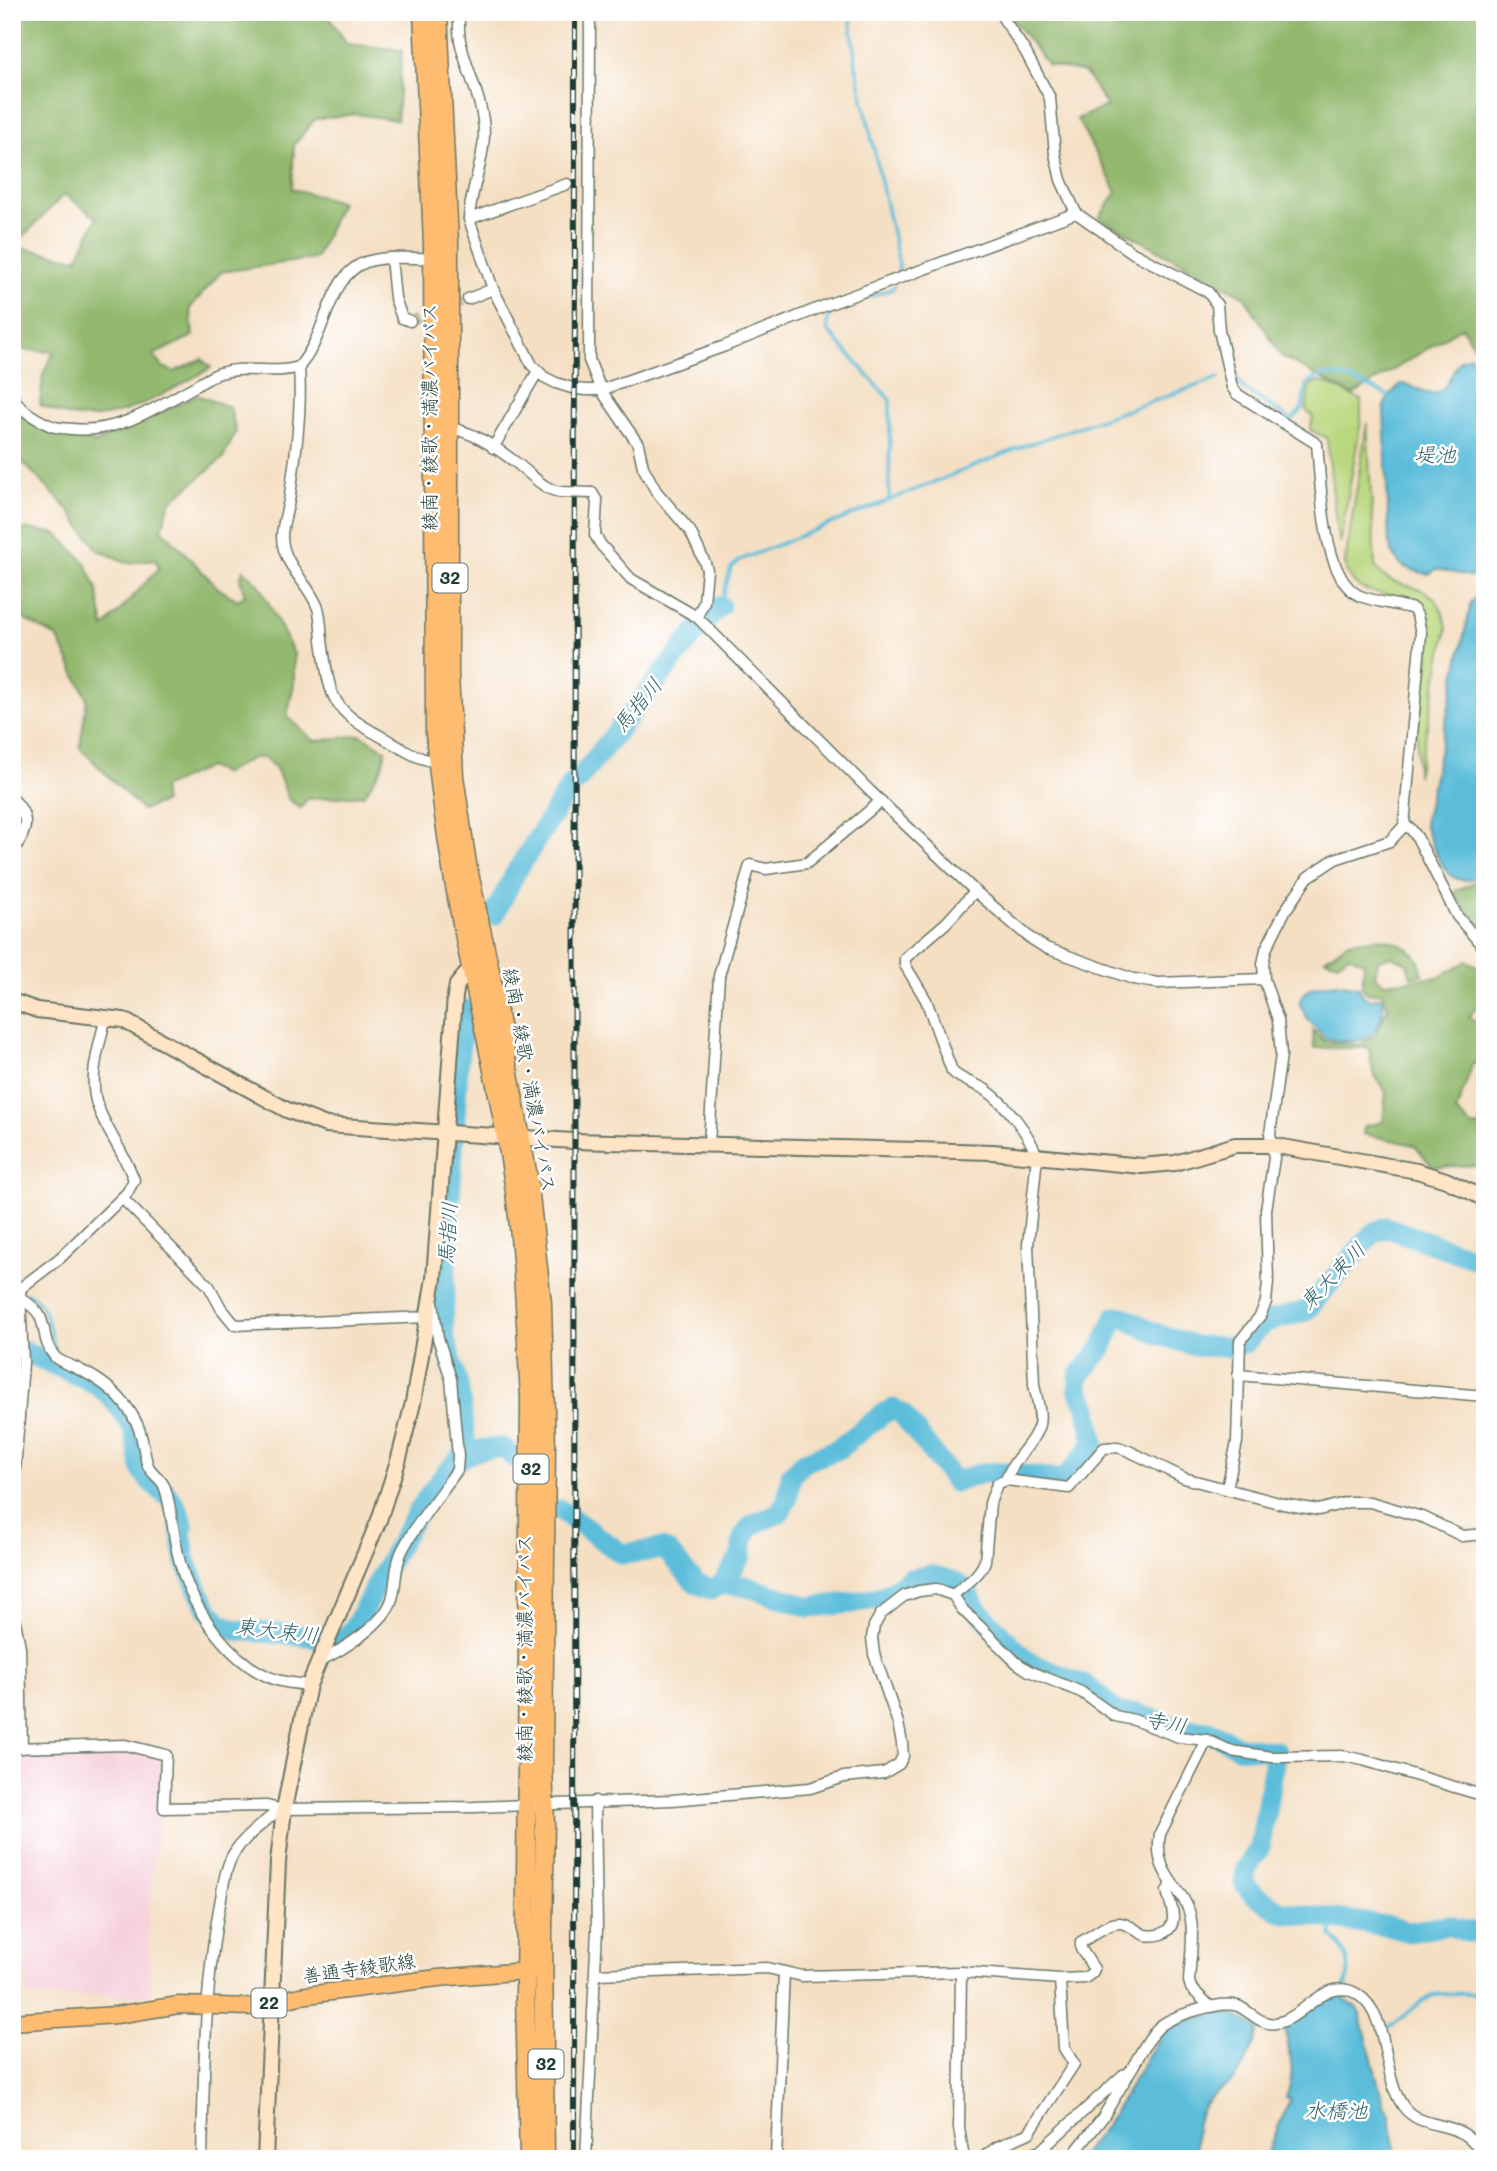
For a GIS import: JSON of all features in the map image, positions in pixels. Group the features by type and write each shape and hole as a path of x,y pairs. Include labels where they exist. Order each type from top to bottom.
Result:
{"highway":[{"name":"綾南・綾歌・満濃バイパス","path":"423,12 441,258 449,428 449,673 445,762 490,971 513,1137"},
{"name":"綾南・綾歌・満濃バイパス","path":"438,12 441,258 433,668 445,762 453,877 471,968 513,1137 528,1177 542,1304 545,1379 536,1804 526,1971 529,2159"},
{"name":"綾南・綾歌・満濃バイパス","path":"536,1804 544,1969 545,2159"}],"main road":[{"name":"善通寺綾歌線","path":"12,2022 76,2019 179,2005 254,2007 300,1996 438,1978 544,1969"}],"street":[{"path":"458,12 461,43 473,77 484,131 484,144 470,202 469,219 493,289 532,365 556,383 575,389 601,390 1076,213"},
{"path":"590,12 589,360 601,390 638,444 643,467 656,491 690,531 705,563 707,570 702,621"},
{"path":"999,12 1025,51 1050,98 1055,154 1061,180 1076,213 1133,253 1209,292 1217,305 1219,330 1232,387 1237,394 1317,444 1326,529 1332,559 1342,579 1359,595 1413,609 1421,633 1404,826 1390,841 1335,859 1308,877 1285,911 1266,949 1264,979 1278,1020 1281,1055 1270,1134 1274,1158 1266,1210 1266,1302 1260,1316 1239,1345 1237,1442 1227,1488"},
{"path":"469,219 567,184"},
{"path":"12,237 12,306"},
{"path":"391,258 395,298 402,318 410,321"},
{"path":"441,258 368,261 348,274 339,286 315,342 299,367 296,440 282,536 285,553 318,608 333,697 345,714 361,727 421,760 445,762"},
{"path":"468,299 493,289"},
{"path":"12,394 14,400 30,415 52,427 106,429 138,417 218,374 239,369 288,370 299,367"},
{"path":"493,447 538,371"},
{"path":"449,428 460,429 493,447 515,461 551,491 592,493 597,502 596,535 601,545 631,579 702,621 881,801 975,891 1030,938 1046,948 1133,979 1158,984 1264,979"},
{"path":"12,798 23,810 26,819 23,834 12,852"},
{"path":"709,1144 719,976 750,865 766,869 807,863 881,801"},
{"path":"1404,826 1410,828 1416,837 1457,916 1485,950"},
{"path":"12,1606 16,1647 17,1748 125,1745 166,1755 164,1808 396,1808 672,1800 810,1788 844,1777 893,1770 903,1756 902,1743 898,1723 874,1654 874,1626 881,1615 904,1596 936,1589 959,1590 979,1574 983,1568 993,1491 1007,1475 1038,1427 1028,1245 1038,1169 1037,1156 1020,1126 995,1097 952,1071 926,1000 905,965 905,958 946,923 975,891"},
{"path":"265,2159 281,1809 309,1685 379,1520 396,1469 415,1394 432,1295 452,1132 455,996 457,985 471,968"},
{"path":"12,1001 49,1012 106,1016 123,1020 307,1119 326,1125 573,1141 982,1152 1142,1166 1175,1163 1235,1145 1272,1145 1417,1171 1446,1180 1485,1199"},
{"path":"12,1511 22,1351 15,1296 22,1287 60,1258 122,1198 134,1180 128,1162 97,1106 94,1090 95,1066 106,1016"},
{"path":"122,1198 209,1286 221,1308 235,1325 428,1317"},
{"path":"318,1661 333,1655 382,1618 392,1600 395,1566 402,1550 458,1461 451,1379 438,1338 432,1295"},
{"path":"15,1296 43,1319 50,1349 58,1361 97,1378 123,1402 136,1420 147,1464 152,1474 165,1485 181,1567 196,1601 232,1654 274,1679 309,1685"},
{"path":"1238,1375 1485,1396"},
{"path":"1007,1475 1069,1488 1100,1450 1118,1447 1184,1478 1283,1504 1320,1510 1348,1502 1370,1502 1425,1518 1462,1536 1485,1534"},
{"path":"959,1590 962,1609 1017,1663 1029,1671 1081,1692 1115,1716 1134,1720 1179,1737 1207,1740 1231,1751 1275,1757 1344,1756 1485,1796"},
{"path":"1207,1740 1160,1834 1160,1860 1191,1919 1191,1988 1211,2007"},
{"path":"586,2159 596,1974 595,1801"},
{"path":"202,2159 206,2005 211,1950 222,1894 232,1856 240,1844 281,1809"},
{"path":"596,1974 766,1968 802,1976 961,1972 1060,1979 1085,1978 1094,1969 1081,1949 1081,1942 1114,1924 1126,1924 1146,1935 1155,1936 1166,1932 1174,1918 1167,1891 1172,1884"},
{"path":"776,2159 784,1972"},
{"path":"961,1972 959,2128 964,2159"},
{"path":"981,2159 997,2147 1028,2133 1074,2064 1064,2048 1060,1979"},
{"path":"1070,2159 1103,2117 1158,2028 1168,2021 1225,2003 1265,2022 1277,2023 1286,2020 1323,1994 1344,1991 1354,1993 1369,2004 1398,2098 1406,2110 1423,2121 1464,2133 1485,2158"},
{"path":"1000,2159 1040,2152 1123,2075 1129,2073"}],"shaded area":[{"path":"127,1749 163,1758 160,1814 148,1916 151,1995 27,1997 26,1934 12,1934 12,1750"}],"green space":[{"path":"12,12 329,12 328,15 347,44 402,50 397,120 356,114 315,119 294,145 292,189 341,202 316,258 221,272 190,308 193,336 153,355 163,367 174,372 202,359 211,368 146,403 110,415 93,418 71,416 40,405 43,374 54,352 12,349 23,248 77,259 97,218 64,194 23,237 12,211"},
{"path":"1007,12 1485,12 1485,364 1462,327 1353,395 1282,357 1245,297 1099,218 1117,192 1077,119 1107,106 1085,73 1048,65"},
{"path":"1317,382 1328,384 1361,400 1361,421 1340,543 1327,438 1310,430 1313,417 1306,410 1309,386"},
{"path":"197,395 230,407 236,432 223,458 170,502 162,529 218,588 238,600 245,595 240,579 243,570 259,584 294,654 294,684 287,716 314,741 361,735 386,750 382,767 364,795 307,799 301,808 289,800 276,768 264,758 252,758 224,774 208,767 162,788 164,802 142,810 80,748 87,698 57,637 12,613 12,530 29,529 57,534 85,562 97,589 104,628 159,568 155,559 128,563 98,550 68,509 12,451 12,412 53,434 95,443"},
{"path":"1367,423 1375,566 1383,576 1434,598 1442,610 1447,628 1417,776 1417,729 1430,648 1426,611 1418,603 1358,586 1350,577 1345,563"},
{"path":"1485,878 1485,931 1452,892"},
{"path":"1379,938 1402,945 1413,953 1423,975 1411,977 1407,963 1392,956 1378,960 1375,976 1384,983 1439,977 1467,961 1485,970 1485,996 1469,1017 1483,1026 1485,1024 1485,1066 1473,1063 1456,1112 1472,1126 1485,1127 1485,1165 1433,1167 1414,1145 1363,1134 1364,1126 1383,1122 1386,1092 1373,1073 1369,1048 1314,1048 1313,1030 1325,1041 1359,1045 1375,1035 1388,1008 1382,993 1367,993 1362,987 1364,962 1349,955 1338,963 1325,959 1348,942"}],"water":[{"name":"堤池","path":"1470,355 1485,377 1485,876 1464,880 1455,878 1443,866 1424,824 1471,602 1477,597 1480,583 1478,578 1437,569 1429,574 1414,571 1403,566 1395,557 1389,543 1384,406 1390,395 1402,384 1427,393 1439,391 1448,382 1460,360"},
{"path":"1337,983 1359,987 1362,995 1369,999 1382,997 1381,1018 1368,1036 1355,1041 1326,1038 1309,1021 1299,1003 1302,997 1319,985"},
{"name":"水橋池","path":"1337,1995 1356,2007 1361,2016 1384,2106 1390,2114 1395,2159 1265,2159 1290,2099 1286,2097 1291,2079 1291,2062 1284,2026 1326,1997"},
{"path":"1218,2013 1231,2013 1258,2029 1251,2051 1240,2071 1203,2106 1197,2120 1195,2136 1198,2159 1080,2157 1107,2124 1165,2032 1177,2024"}],"waterway":[{"path":"850,12 856,66 899,265 898,272"},
{"path":"889,500 890,400 828,331 827,323 834,312 894,286"},
{"path":"1233,373 1244,389 1292,420 1302,409 1306,385 1321,376 1347,379 1392,398"},
{"path":"720,606 731,568 740,560 1024,446 1219,378"},
{"name":"馬指川","path":"494,915 516,872 571,785 579,779 699,628 720,606"},
{"name":"馬指川","path":"467,1010 459,1050 443,1318 444,1335 458,1385 467,1454"},
{"name":"東大束川","path":"560,1510 622,1554 662,1549 667,1551 695,1583 711,1589 722,1584 741,1556 743,1538 752,1525 779,1513 787,1500 791,1475 804,1462 838,1449 884,1413 894,1409 902,1414 955,1482 982,1473 999,1472 1064,1480 1094,1444 1088,1408 1078,1389 1079,1376 1102,1348 1115,1317 1123,1317 1152,1332 1195,1346 1233,1347 1245,1343 1265,1322 1306,1311 1372,1234 1386,1227 1473,1258 1485,1258"},
{"path":"26,1293 34,1297 43,1310 56,1352"},
{"name":"東大束川","path":"12,1346 94,1383 108,1394 124,1413 134,1430 142,1471 171,1499 178,1513 185,1559 198,1590 209,1611 220,1623 235,1630 343,1639 354,1628 420,1508 452,1467 466,1455 484,1449 503,1448 515,1458"},
{"path":"90,1370 115,1387"},
{"path":"165,1480 190,1515 192,1528 182,1538"},
{"name":"寺川","path":"722,1584 745,1586 810,1607 852,1603 885,1596 910,1579 930,1575 953,1581 968,1591 975,1607 1024,1658 1090,1688 1118,1713 1138,1714 1177,1728 1209,1731 1238,1747 1276,1751 1260,1847 1246,1869 1244,1883 1252,1893 1281,1912 1388,1926 1409,1932 1448,1925 1467,1932 1485,1932"},
{"path":"1333,1919 1332,1936 1344,1952 1349,1967 1339,2001"},
{"path":"1383,2029 1391,2026 1423,2001 1438,1994 1470,1994 1485,2001"}],"tunnel":[{"path":"410,321 468,299"}],"railway":[{"path":"574,2159 575,12"}]}
